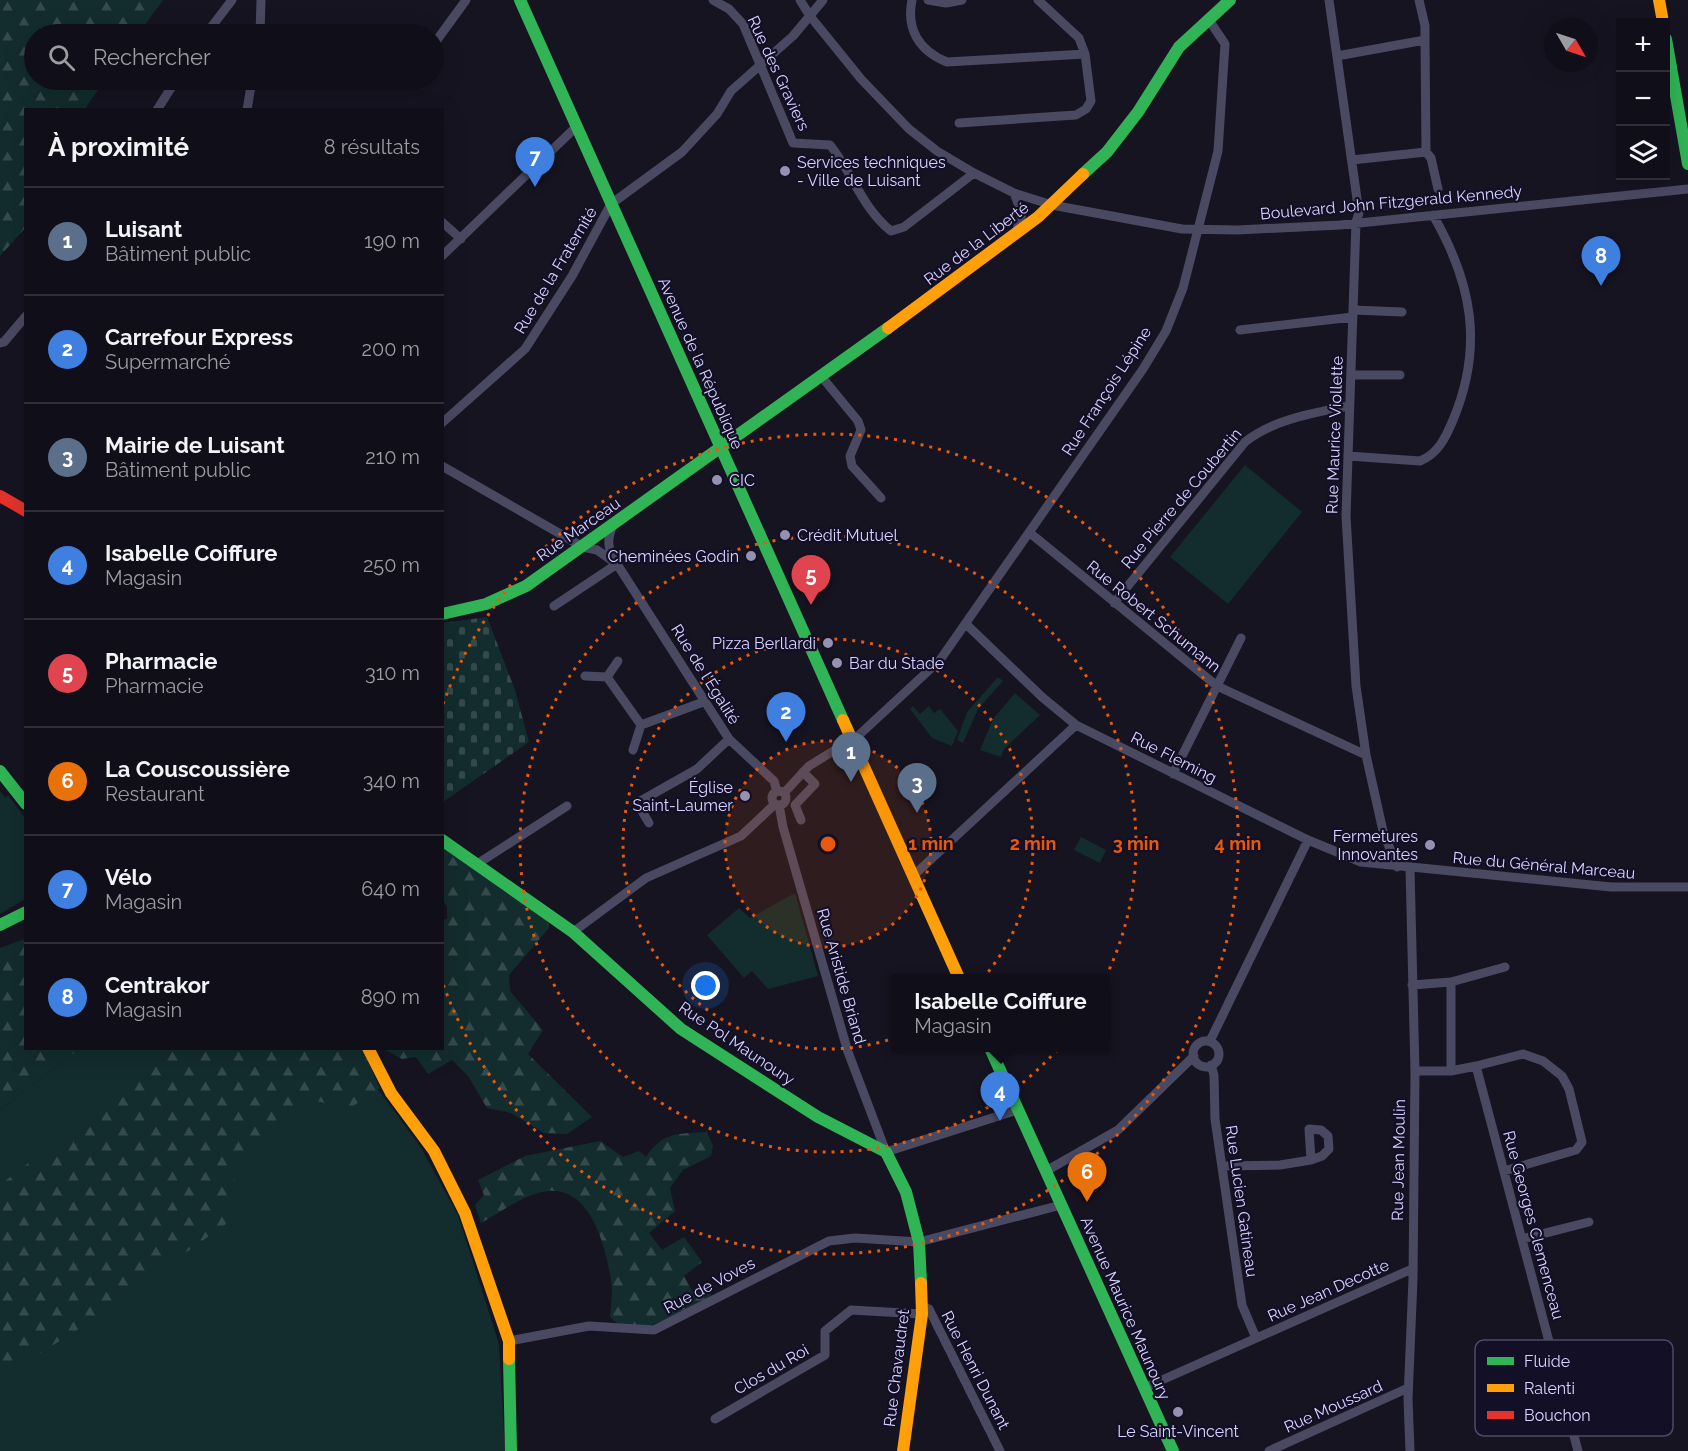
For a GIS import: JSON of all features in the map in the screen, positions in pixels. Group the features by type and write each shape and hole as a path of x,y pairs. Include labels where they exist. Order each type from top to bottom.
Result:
{"street":[{"path":"214,24 232,0"},
{"path":"260,24 261,0"},
{"path":"444,30 466,0"},
{"name":"Avenue de la République","path":"520,0 852,740"},
{"name":"Rue des Graviers","path":"713,0 729,9 743,24 793,143 830,145 851,181 881,223 891,231 904,227 974,173"},
{"name":"Boulevard John Fitzgerald Kennedy","path":"800,0 810,16 861,79 909,129 937,151 974,173 1014,193 1052,205 1182,229 1260,229 1433,215 1688,189"},
{"path":"611,204 682,152 717,114 731,91 761,68 823,0"},
{"path":"912,0 909,14 916,39 937,58 947,62 1085,54"},
{"path":"928,0 946,3 962,0"},
{"path":"959,123 1076,115 1086,110 1091,102 1085,54 1079,38 1038,0"},
{"path":"1209,20 1230,0"},
{"name":"Rue Maurice Viollette","path":"1329,0 1358,198 1346,516 1356,686 1366,755 1383,831 1397,867"},
{"path":"1419,0 1425,26 1426,152 1431,158 1438,189"},
{"path":"1659,0 1662,18"},
{"name":"Rue de la Liberté","path":"720,446 1014,237 1052,205 1111,146 1138,112 1179,47 1209,20"},
{"name":"Rue François Lépine","path":"780,792 819,759 852,740 907,693 953,642 1143,369 1166,331 1183,288 1218,152 1225,44 1209,20"},
{"path":"1337,56 1425,40"},
{"path":"1670,66 1688,164"},
{"path":"158,108 170,90"},
{"path":"247,108 250,90"},
{"path":"444,254 576,127"},
{"path":"1352,160 1426,152"},
{"path":"1014,193 1022,214 1014,237"},
{"name":"Rue de la Fraternité","path":"444,421 525,349 572,276 611,204"},
{"path":"1348,456 1420,461 1428,458 1447,435 1460,405 1468,375 1473,335 1464,289 1444,234 1433,215"},
{"path":"444,224 461,239"},
{"path":"1240,330 1353,314 1402,312"},
{"path":"0,343 4,342 24,318"},
{"path":"1351,375 1400,375"},
{"path":"821,376 858,421 861,430 850,456 852,466 881,498"},
{"name":"Rue Pierre de Coubertin","path":"1114,603 1245,442 1260,430 1299,417 1349,406"},
{"name":"Rue Marceau","path":"444,614 505,599 583,547 720,446"},
{"name":"Rue de l'Égalité","path":"444,466 583,547 597,550 617,564"},
{"path":"0,496 24,510"},
{"name":"Rue de l'Égalité","path":"613,525 608,538 610,552 617,564 729,739 774,781 780,792"},
{"name":"Rue Robert Schumann","path":"1030,533 1217,686 1366,755"},
{"path":"554,606 617,564"},
{"name":"Rue Fleming","path":"967,625 1042,697 1076,725 1352,860 1397,867"},
{"path":"1173,774 1240,638"},
{"path":"607,677 618,661"},
{"path":"585,676 607,677"},
{"path":"607,677 640,725"},
{"path":"640,725 706,701"},
{"path":"633,750 640,725"},
{"path":"913,876 1076,725"},
{"path":"649,823 637,803 697,769 729,739"},
{"path":"852,740 957,974"},
{"path":"0,771 24,801"},
{"path":"801,820 795,805 816,786 803,772"},
{"name":"Rue Aristide Briand","path":"780,792 772,798 777,804 845,1042 886,1152"},
{"path":"573,932 646,878 741,836 777,804"},
{"path":"477,864 567,807"},
{"path":"1046,1171 1118,1130 1194,1056 1198,1044 1210,1041 1308,840"},
{"name":"Rue Pol Maunoury","path":"444,841 573,932 681,1029 818,1117 886,1152"},
{"name":"Rue du Général Marceau","path":"1397,867 1620,888 1688,887"},
{"name":"Rue Jean Moulin","path":"1410,869 1415,1071 1408,1388 1410,1451"},
{"path":"0,925 24,913"},
{"path":"1412,985 1451,982 1505,967"},
{"path":"1451,982 1451,1071"},
{"path":"1194,1056 1202,1065 1211,1065 1218,1059 1217,1047 1210,1041"},
{"path":"369,1050 391,1093 434,1151 465,1214 509,1341 511,1451"},
{"name":"Avenue Maurice Maunoury","path":"992,1052 1173,1451"},
{"path":"1415,1071 1451,1071 1523,1054 1543,1061 1562,1076 1569,1089 1582,1142 1576,1150 1504,1171"},
{"name":"Rue Lucien Gatineau","path":"1211,1065 1222,1166 1242,1305 1256,1338"},
{"name":"Rue Georges Clemenceau","path":"1476,1066 1549,1340"},
{"path":"886,1152 1017,1110"},
{"name":"Rue Chavaudret","path":"886,1152 906,1191 919,1242 922,1309 903,1451"},
{"path":"1222,1166 1280,1165 1311,1160"},
{"name":"Rue de Voves","path":"509,1341 589,1326 654,1330 829,1241 855,1238 919,1242 1061,1205"},
{"path":"1522,1239 1589,1221"},
{"name":"Rue Jean Decotte","path":"1144,1388 1412,1269"},
{"name":"Clos du Roi","path":"715,1419 825,1355 825,1331 851,1310 922,1309"},
{"name":"Rue Henri Dunant","path":"922,1309 929,1309 1000,1451"},
{"name":"Rue Moussard","path":"1269,1451 1408,1388"},
{"name":"Rue Georges Clemenceau","path":"1574,1436 1578,1451"}],"green space":[{"path":"0,0 163,0 145,24 24,24 24,90 98,90 86,108 24,108 24,229 0,256"},
{"path":"1245,465 1302,512 1228,604 1170,557"},
{"path":"487,617 515,690 529,742 444,801 444,623"},
{"path":"998,677 1003,681 978,709 963,743 957,740 967,712"},
{"path":"1015,693 1040,715 1004,749 1001,757 980,750 993,719"},
{"path":"913,706 920,714 929,706 934,713 940,709 958,731 952,746 932,738 910,709"},
{"path":"0,791 6,798 8,795 24,817 24,900 0,914"},
{"path":"1081,837 1106,850 1100,863 1074,850"},
{"path":"444,846 547,918 549,928 509,975 510,991 543,1030 528,1054 592,1117 567,1134 544,1133 511,1113 487,1108 468,1076 452,1060 428,1074 416,1057 402,1059 386,1050 444,1050 444,920 447,919 447,907 444,902"},
{"path":"795,893 818,976 768,989 752,971 744,978 707,935 739,908 750,918"},
{"path":"24,939 24,1050 78,1050 0,1110 0,948"},
{"path":"78,1050 349,1050 420,1146 458,1215 499,1344 505,1451 0,1451 0,1110"},
{"path":"175,1050 362,1050 380,1088 350,1108 311,1100 235,1161 233,1219 73,1333 0,1377 0,1185"},
{"path":"707,1132 713,1146 711,1156 683,1170 670,1188 675,1211 649,1233 662,1250 684,1237 702,1262 684,1276 692,1291 709,1287 712,1299 650,1326 619,1325 610,1317 612,1284 605,1252 594,1222 586,1209 575,1199 563,1192 540,1192 522,1199 481,1223 475,1205 484,1195 478,1180 525,1156 600,1141 623,1157 639,1151 646,1157 665,1138 680,1134"}],"traffic: fast":[{"path":"520,0 843,720"},
{"path":"1083,174 1107,152 1138,112 1179,47 1230,0"},
{"path":"1670,62 1688,164"},
{"path":"444,614 486,604 526,586 888,328"},
{"path":"0,771 24,801"},
{"path":"444,841 573,932 681,1029 818,1117 886,1152 906,1192 919,1242 921,1283"},
{"path":"0,925 24,913"},
{"path":"992,1052 1173,1451"},
{"path":"509,1359 511,1451"}],"traffic: slow":[{"path":"1659,0 1662,18"},
{"path":"888,328 1038,217 1083,174"},
{"path":"843,720 957,974"},
{"path":"369,1050 391,1093 434,1151 465,1213 509,1341 509,1359"},
{"path":"903,1451 922,1314 921,1283"}],"traffic: jam":[{"path":"0,496 24,510"}],"place":[{"name":"Services techniques - Ville de Luisant","path":"785,171"},
{"name":"Vélo","path":"535,187"},
{"name":"Centrakor","path":"1601,286"},
{"name":"CIC","path":"717,480"},
{"name":"Crédit Mutuel","path":"785,535"},
{"name":"Cheminées Godin","path":"751,556"},
{"name":"Pharmacie","path":"811,605"},
{"name":"Pizza Berllardi","path":"828,643"},
{"name":"Bar du Stade","path":"837,663"},
{"name":"Carrefour Express","path":"786,742"},
{"name":"Luisant","path":"851,782"},
{"name":"Église Saint-Laumer","path":"745,796"},
{"name":"Mairie de Luisant","path":"917,813"},
{"name":"Fermetures Innovantes","path":"1430,845"},
{"name":"Isabelle Coiffure","path":"1000,1121"},
{"name":"La Couscoussière","path":"1087,1202"},
{"name":"Le Saint-Vincent","path":"1178,1412"}]}
